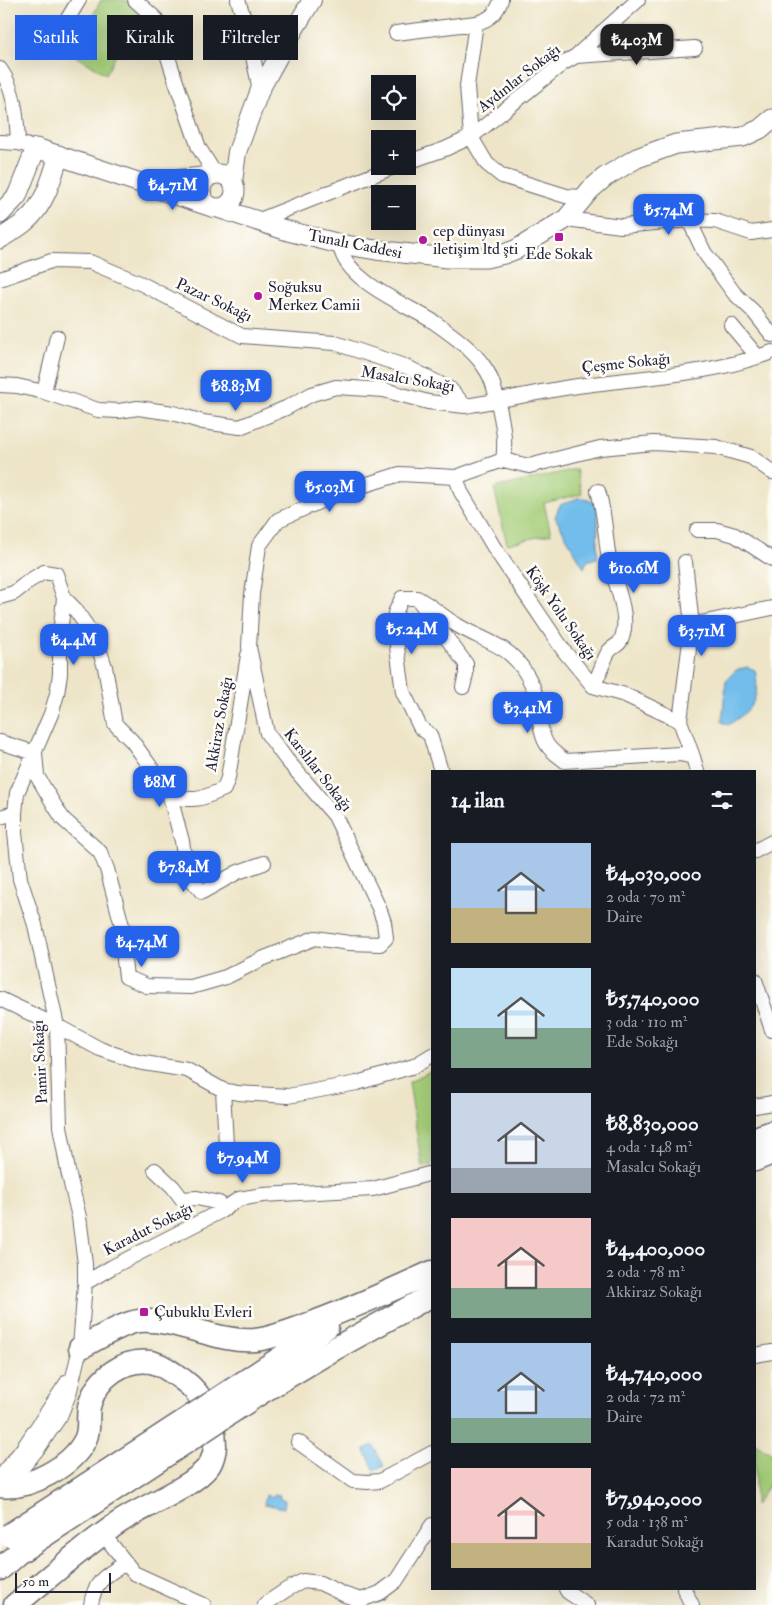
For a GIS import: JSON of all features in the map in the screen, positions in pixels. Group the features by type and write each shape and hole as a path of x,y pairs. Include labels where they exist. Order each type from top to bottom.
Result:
{"highway":[{"path":"756,1138 772,1132"},
{"path":"756,1160 772,1153"},
{"path":"80,1348 138,1321 169,1323 230,1338 255,1340 284,1333 315,1322 431,1272"},
{"path":"258,1384 319,1332 386,1292"},
{"path":"0,1568 9,1543 258,1384 336,1348 431,1295"},
{"path":"2,1487 21,1485 49,1474 68,1462 79,1451 87,1437 89,1404 99,1383 114,1371 129,1364 151,1362 169,1370 191,1386 203,1400 215,1439 215,1451 208,1466 192,1480 119,1522 15,1605"}],"main road":[{"name":"Tunalı Caddesi","path":"36,148 257,221 340,244 447,258 486,258 517,249 566,219 583,197 606,177 637,158 676,144 743,137 760,129 772,119"},
{"path":"0,214 17,196 36,148"},
{"path":"0,239 27,221 40,204 59,155"},
{"path":"144,183 223,180"},
{"path":"223,180 234,197 228,205 215,207 208,204 202,195 202,184 223,180"},
{"path":"223,180 257,221"}],"street":[{"path":"70,15 79,0"},
{"path":"136,0 156,19 174,79 199,148 223,180 237,152 260,90 312,0"},
{"path":"238,0 247,28 260,90"},
{"path":"396,33 486,21 498,10 501,0"},
{"name":"Aydınlar Sokağı","path":"416,159 471,137 562,64 576,56 634,1"},
{"path":"476,23 467,86 471,137 487,164 502,176 566,196 583,197"},
{"path":"576,56 695,48"},
{"path":"0,69 5,76 13,100 17,120 18,143"},
{"path":"0,142 18,143 36,148"},
{"path":"257,221 373,175"},
{"path":"566,219 622,226 690,220 715,221 751,232 772,230"},
{"path":"690,220 704,252 734,293 753,311 772,335"},
{"path":"340,244 345,261 368,283 433,322 476,357 491,379 498,402 505,442 503,460 529,466 600,448 654,443 716,447 752,457 772,472"},
{"name":"Pazar Sokağı","path":"0,279 52,261 90,262 142,284 242,336 335,342 407,368 450,389 465,406"},
{"path":"731,325 758,356"},
{"path":"44,392 57,337"},
{"name":"Çeşme Sokağı","path":"498,402 550,390 624,380 681,375 724,367 772,352"},
{"name":"Masalcı Sokağı","path":"0,385 17,386 44,392 98,410 120,411 138,408 173,413 203,422 240,427 286,408 312,394 336,387 384,390 428,402 465,406"},
{"path":"465,406 498,402"},
{"name":"Karslılar Sokağı","path":"35,753 37,776 63,819 100,852 107,868 124,933 126,977 147,986 191,987 226,977 315,938 380,944 386,938 384,922 335,816 286,759 267,733 250,647 252,594 258,546 278,520 339,493 400,474 456,477 503,460"},
{"name":"Köşk Yolu Sokağı","path":"456,477 461,492 495,549 564,651 592,686 626,695 680,721"},
{"path":"592,686 599,676 610,651 620,644 624,633 622,607 609,559 602,506 598,491"},
{"path":"697,530 717,530 735,535 772,559"},
{"path":"685,562 692,625 680,721 697,770"},
{"path":"0,597 14,593 28,581 44,572 56,574 64,598 96,640 105,667 115,724 132,741 163,784 170,797 182,840 188,875 202,892 238,872 264,863"},
{"name":"Pamir Sokağı","path":"2,1487 39,1447 60,1416 69,1394 80,1348 85,1283 85,1264 79,1217 60,1126 57,1026 36,925 20,879 15,813 17,793 35,753 57,694 60,674 60,634 64,598"},
{"path":"441,770 430,736 420,727 403,692 396,638 395,613 402,598 417,598 429,604 453,622 508,651 524,670 534,689 538,718 546,745 565,761 672,756 680,754 693,757"},
{"path":"417,598 466,664 463,687"},
{"path":"692,625 772,608"},
{"name":"Akkiraz Sokağı","path":"170,797 192,801 203,799 224,790 230,770 250,647"},
{"path":"0,742 35,753"},
{"path":"0,817 15,813"},
{"path":"756,850 772,842"},
{"path":"756,983 772,1030"},
{"path":"0,999 100,1048 138,1062 187,1070 224,1090 238,1093 288,1096 357,1083 414,1066 431,1056"},
{"path":"224,1090 227,1162"},
{"path":"756,1106 772,1103"},
{"path":"155,1170 173,1187 182,1199 198,1198 219,1203 221,1212"},
{"name":"Karadut Sokağı","path":"85,1283 112,1267 221,1212 239,1199 263,1195 373,1189 431,1173"},
{"path":"756,1355 772,1352"},
{"path":"298,1442 354,1481 380,1481 431,1454"},
{"path":"264,1605 303,1581 320,1583 345,1595 361,1600 380,1593 396,1580 431,1527"},
{"path":"104,1534 134,1573 204,1605"},
{"path":"91,1605 94,1590 107,1574 126,1563"},
{"path":"567,1590 586,1605"},
{"path":"684,1590 692,1605"}],"green space":[{"path":"101,0 124,0 141,9 138,15 107,15 107,60 114,60 106,74 82,60 97,60 97,15 93,15"},
{"path":"576,469 582,494 544,503 551,534 507,544 494,488"},
{"path":"431,1071 431,1165 422,1168 409,1082"},
{"path":"756,1444 772,1454 772,1480 756,1504"}],"water":[{"path":"578,498 588,499 596,504 598,518 597,558 587,561 584,568 555,517 560,505"},
{"path":"747,667 755,670 757,689 755,696 743,715 728,725 722,722 726,680 736,670"},
{"path":"373,1445 384,1466 375,1471 364,1449"},
{"path":"274,1494 280,1495 279,1498 285,1500 284,1508 264,1504 266,1495 273,1497"}],"place":[{"name":"Ede Sokak","path":"559,237"},
{"name":"cep dünyası iletişim ltd şti","path":"423,240"},
{"name":"Soğuksu Merkez Camii","path":"258,296"},
{"name":"Çubuklu Evleri","path":"144,1312"}]}
